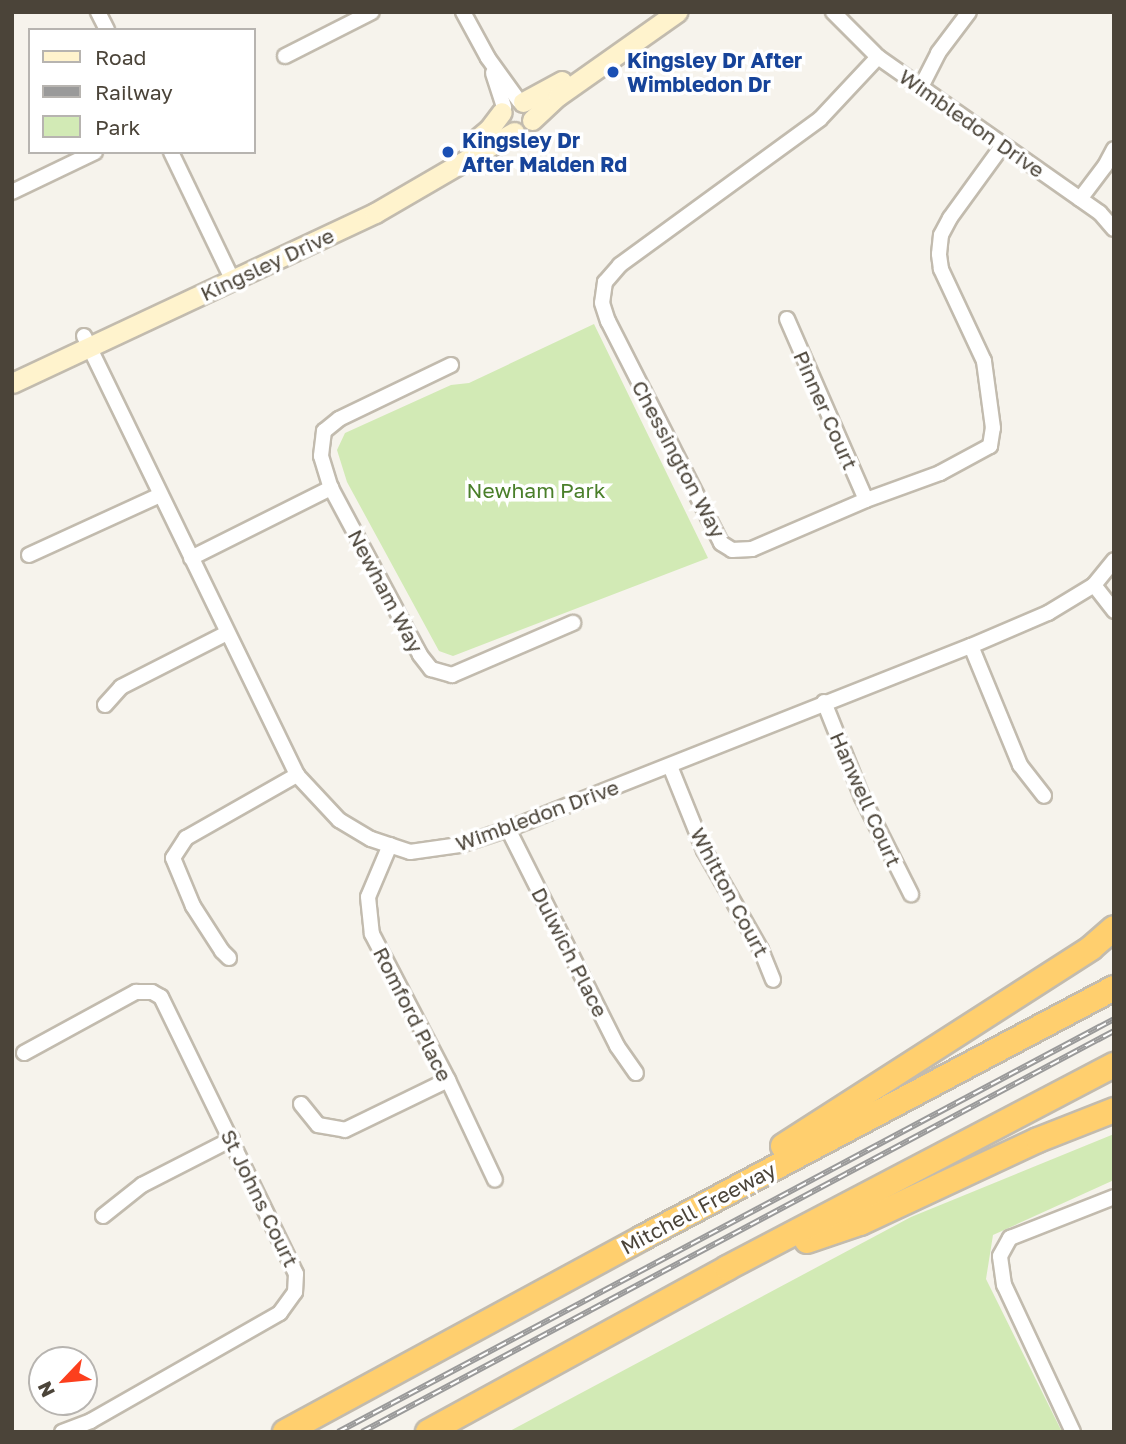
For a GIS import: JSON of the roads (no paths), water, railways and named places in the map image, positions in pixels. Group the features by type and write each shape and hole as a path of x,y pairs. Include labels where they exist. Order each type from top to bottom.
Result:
{"highway":[{"path":"642,1238 1091,948 1114,928"},
{"name":"Mitchell Freeway","path":"285,1432 642,1238 1114,988"},
{"path":"428,1432 727,1268 1114,1065"},
{"path":"727,1268 860,1223 1038,1140 1114,1110"}],"main road":[{"name":"Kingsley Drive","path":"231,275 435,167 475,141 512,105 552,88 670,13"},
{"name":"Kingsley Drive","path":"532,120 558,96 670,13"},
{"path":"512,105 532,111 532,120 527,128 514,132 502,122 512,105"},
{"name":"Kingsley Drive","path":"12,371 375,213 514,132"},
{"name":"Kingsley Drive","path":"12,383 86,341"}],"street":[{"path":"98,12 106,28"},
{"path":"285,56 372,12"},
{"path":"463,12 512,105"},
{"name":"Wimbledon Drive","path":"833,12 878,57 1100,213 1114,229"},
{"path":"921,87 938,53 969,12"},
{"name":"Chessington Way","path":"878,57 820,119 620,265 605,282 602,303 608,321 721,543 732,550 752,549 866,500 940,473 990,446 993,428 984,361 941,269 939,254 941,235 950,218 1003,145"},
{"path":"1080,199 1105,166 1114,149"},
{"path":"12,192 91,154"},
{"path":"172,154 231,275"},
{"name":"Pinner Court","path":"787,319 866,500"},
{"name":"Wimbledon Drive","path":"86,341 297,775 339,820 371,839 410,852 460,845 508,829 971,646 1048,613 1094,585 1114,560"},
{"name":"Newham Way","path":"451,365 339,419 324,431 320,456 331,488 419,655 432,669 452,675 573,622"},
{"path":"191,558 331,488"},
{"path":"29,555 160,495"},
{"path":"1094,585 1114,611"},
{"path":"105,705 121,687 227,633"},
{"path":"971,646 1020,765 1044,796"},
{"name":"Hanwell Court","path":"824,702 862,797 911,894"},
{"name":"Whitton Court","path":"670,766 704,850 761,950 773,980"},
{"path":"229,958 193,906 173,858 186,838 297,775"},
{"name":"Dulwich Place","path":"508,829 617,1046 636,1073"},
{"name":"Romford Place","path":"390,845 368,897 372,934 495,1180"},
{"name":"St Johns Court","path":"24,1053 136,992 152,992 164,1002 293,1262 297,1280 292,1298 273,1317 91,1421 62,1432"},
{"path":"301,1104 318,1125 345,1130 447,1080"},
{"path":"103,1216 136,1189 232,1139"},
{"path":"1073,1432 1003,1285 1000,1256 1010,1238 1114,1197"}],"railway":[{"path":"338,1432 1114,1019"},
{"path":"362,1432 1114,1031"}],"place":[{"name":"Kingsley Dr After Wimbledon Dr","path":"613,72"},
{"name":"Kingsley Dr After Malden Rd","path":"448,152"}],"park label":[{"name":"Newham Park","path":"536,490"}]}
